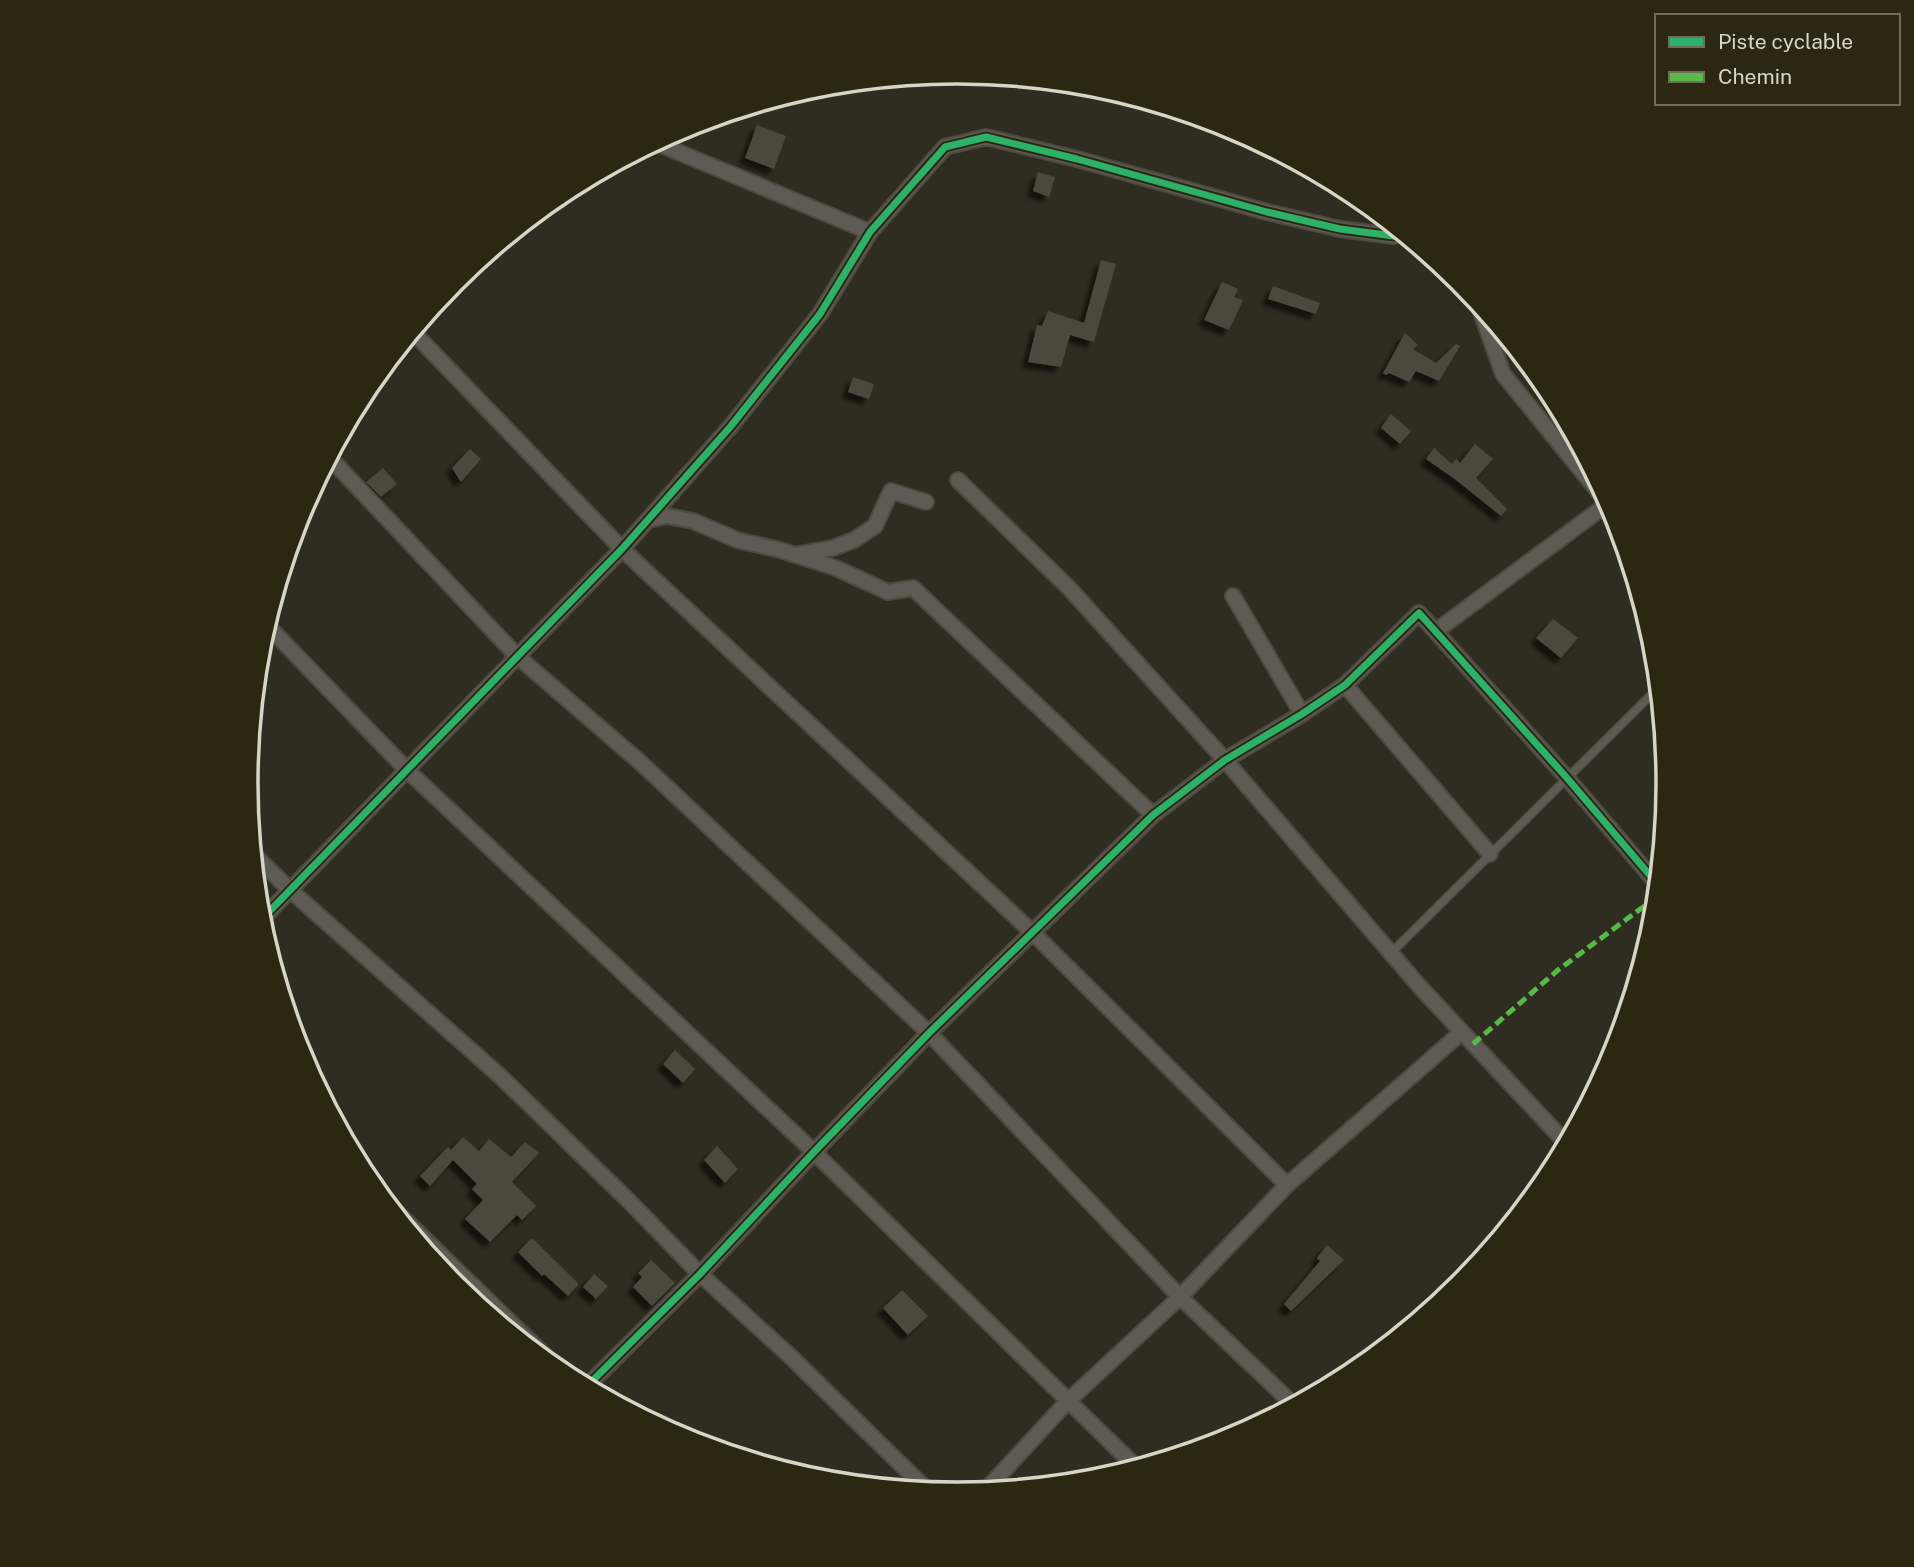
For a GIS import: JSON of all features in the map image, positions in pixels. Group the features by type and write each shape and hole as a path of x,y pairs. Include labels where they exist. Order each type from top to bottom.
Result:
{"street":[{"path":"269,911 622,549 732,426 820,314 870,232 945,147 986,137 1077,159 1267,212 1340,229 1391,236"},
{"path":"667,147 870,232"},
{"path":"1486,326 1503,374 1583,471"},
{"path":"418,338 622,549 1032,932 1287,1185"},
{"path":"335,464 517,656 641,763 929,1033 1180,1297 1288,1399"},
{"path":"958,480 1069,588 1225,760 1390,954 1560,1137"},
{"path":"794,555 833,548 854,540 875,526 891,491 926,502"},
{"path":"1436,631 1602,513"},
{"path":"648,520 667,516 693,521 737,540 836,568 888,592 913,588 1153,815"},
{"path":"1233,596 1302,714"},
{"path":"593,1380 700,1274 929,1033 1153,815 1225,760 1345,685 1419,613 1651,876"},
{"path":"274,633 407,770 814,1152 1130,1461"},
{"path":"1345,685 1490,854"},
{"path":"262,863 500,1076 700,1274 792,1357 919,1482"},
{"path":"993,1482 1068,1401 1180,1297 1287,1185 1462,1032"},
{"path":"434,1248 501,1313"}],"lane":[{"path":"1390,954 1651,695"}],"building":[{"path":"757,125 786,136 774,169 745,158"},
{"path":"1038,172 1055,177 1049,197 1033,191"},
{"path":"1101,260 1116,264 1094,342 1070,335 1061,367 1028,362 1037,325 1042,326 1048,311 1084,323"},
{"path":"1222,282 1238,289 1234,297 1243,300 1229,330 1204,320"},
{"path":"1273,286 1320,303 1316,314 1268,299"},
{"path":"1405,333 1418,345 1413,349 1436,363 1456,344 1460,346 1439,381 1416,371 1409,382 1383,373"},
{"path":"853,377 874,384 869,399 848,392"},
{"path":"1391,414 1411,431 1400,444 1381,428"},
{"path":"1475,444 1493,459 1476,478 1507,509 1501,516 1426,459 1434,448 1452,464 1456,459 1460,463"},
{"path":"470,449 481,459 461,482 452,468"},
{"path":"383,468 397,484 381,497 366,482"},
{"path":"1553,619 1578,638 1561,658 1536,638"},
{"path":"675,1050 695,1069 683,1083 663,1064"},
{"path":"463,1137 479,1151 489,1139 511,1157 525,1142 539,1153 512,1182 536,1206 522,1220 517,1215 490,1242 465,1219 483,1200 472,1189 477,1184 453,1160 430,1186 420,1176 448,1147 451,1150"},
{"path":"717,1146 738,1169 725,1183 704,1160"},
{"path":"532,1238 579,1284 568,1296 544,1274 542,1276 518,1252"},
{"path":"1327,1245 1344,1260 1291,1311 1284,1304 1320,1261 1317,1258"},
{"path":"651,1260 675,1283 652,1306 633,1287 642,1277 638,1273"},
{"path":"594,1274 608,1286 596,1299 583,1287"},
{"path":"902,1290 928,1316 908,1335 883,1308"}],"marked path":[{"path":"1473,1044 1558,970 1646,905"}],"cycle path":[{"path":"269,911 622,549 731,426 820,314 870,232 945,147 986,137 1077,159 1267,212 1340,229 1391,236"},
{"path":"593,1380 700,1274 929,1033 1153,815 1225,760 1345,685 1419,613 1651,876"}]}
